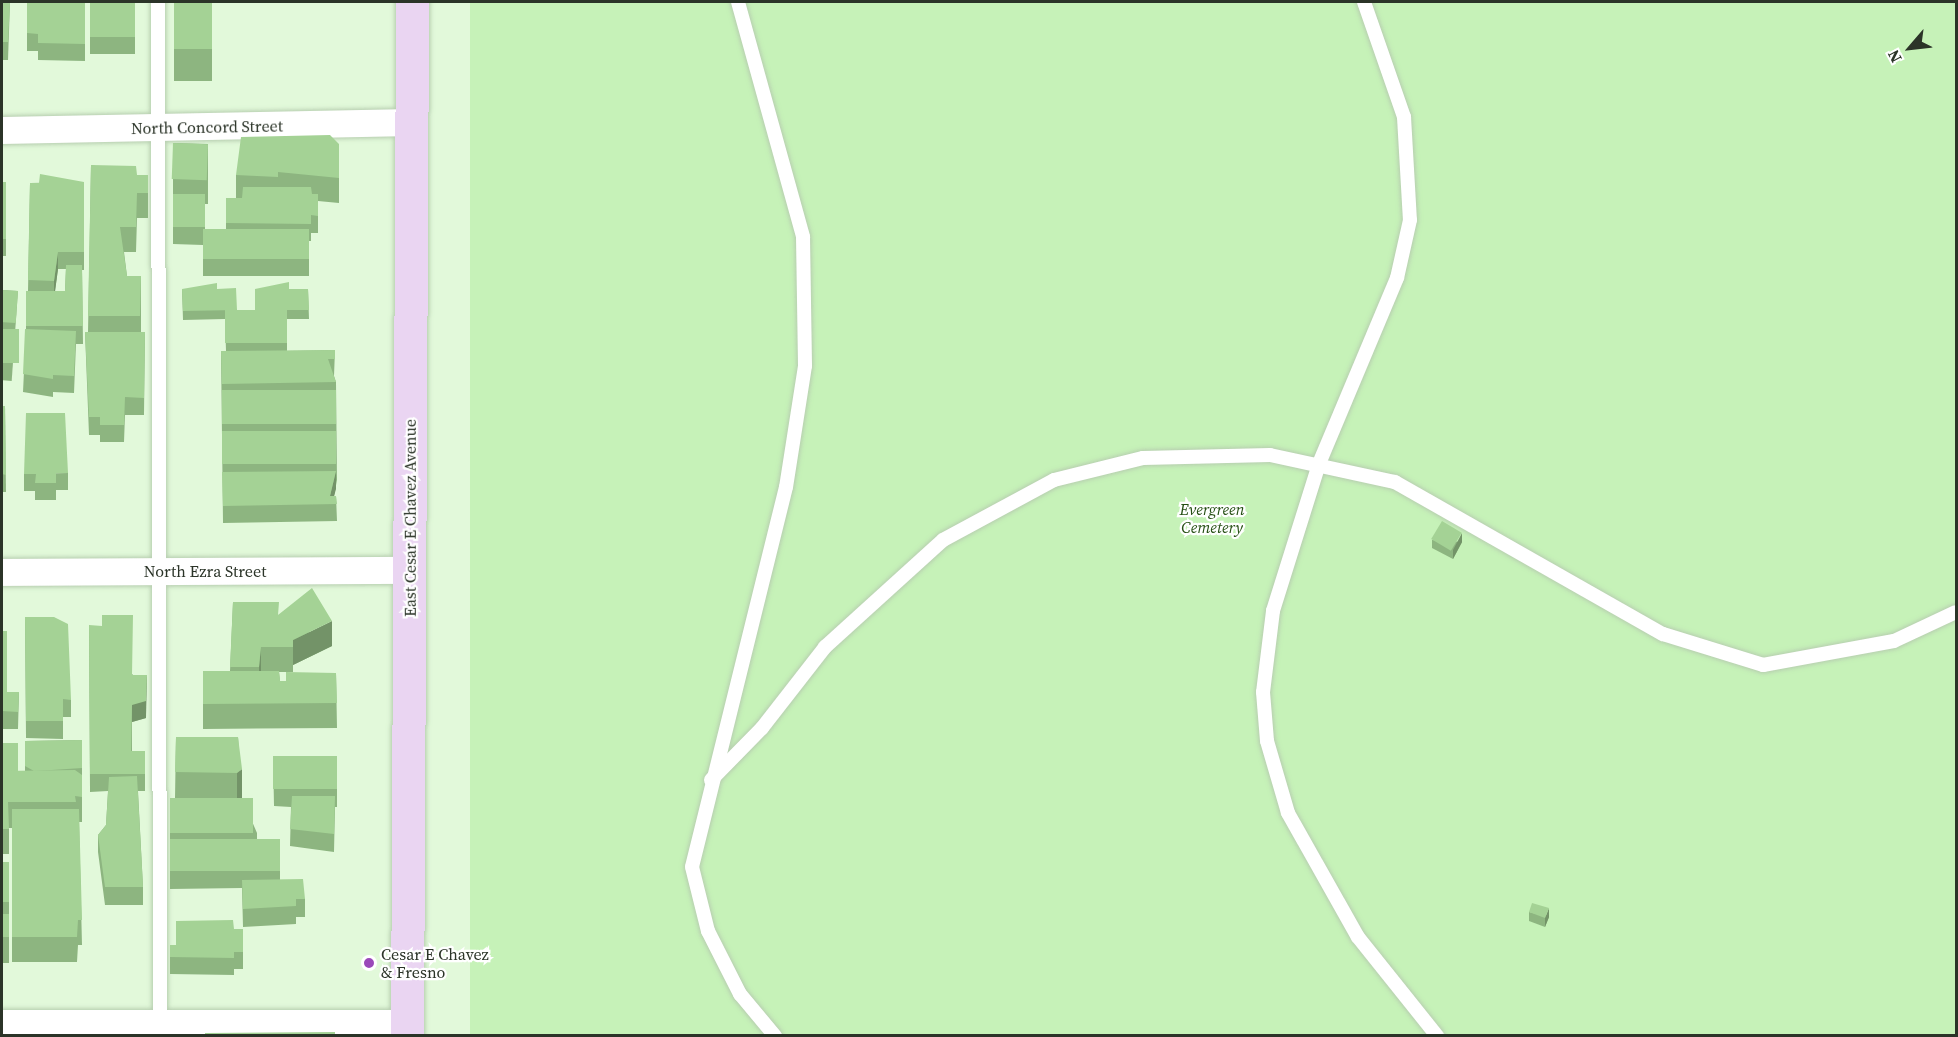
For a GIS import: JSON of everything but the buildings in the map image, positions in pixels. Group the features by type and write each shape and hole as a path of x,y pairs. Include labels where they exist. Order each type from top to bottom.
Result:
{"main road":[{"name":"East Cesar E Chavez Avenue","path":"407,1029 412,2"}],"street":[{"name":"North Concord Street","path":"2,130 159,129 412,122"},
{"name":"North Ezra Street","path":"2,572 409,570"},
{"path":"2,1023 160,1022 407,1029"}],"lane":[{"path":"158,2 160,1022"},
{"path":"738,2 803,237 805,366 786,487 711,780 692,867 708,931 740,994 775,1035"},
{"path":"1364,2 1404,117 1410,220 1397,278 1319,464 1273,611 1263,692 1267,741 1288,813 1358,937 1437,1035"},
{"path":"711,780 762,728 825,647 943,540 1000,506 1054,480 1143,458 1270,456 1319,464 1395,482 1663,634 1763,665 1894,641 1956,612"}],"green space":[{"name":"Evergreen Cemetery","path":"470,2 1956,2 1956,1035 470,1035"}],"place":[{"name":"Cesar E Chavez & Fresno","path":"369,963"}]}
